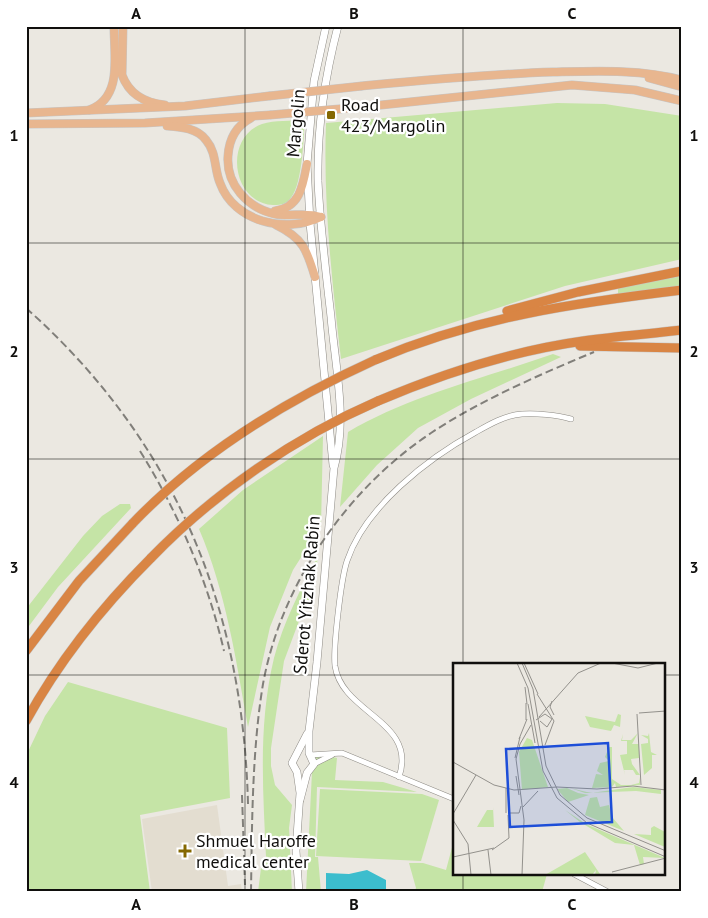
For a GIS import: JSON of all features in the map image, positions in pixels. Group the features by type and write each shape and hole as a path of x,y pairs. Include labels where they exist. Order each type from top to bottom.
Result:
{"highway":[{"path":"26,651 79,581 165,492 241,434 304,396 375,360 524,304 682,271"},
{"path":"450,332 538,310 682,290"},
{"path":"26,721 40,696 84,632 151,558 199,514 265,465 319,431 378,401 458,370 555,346 682,330"},
{"path":"555,346 682,348"}],"main road":[{"path":"81,113 97,106 111,92 114,75 114,26"},
{"path":"123,26 122,75 129,88 135,95 153,102 184,106"},
{"name":"Margolin","path":"310,223 307,164 314,81 326,26"},
{"name":"Margolin","path":"321,217 318,181 320,137 326,80 338,26"},
{"path":"26,113 81,113 184,106 362,86 512,74 611,71 664,75 682,80"},
{"path":"632,73 682,87"},
{"path":"26,124 145,123 270,115 572,85 635,90 682,101"},
{"path":"256,116 245,122 233,136 229,146 228,163 232,180 240,194 267,212 285,214 309,213 321,217"},
{"path":"145,123 182,128 200,134 212,150 220,183 229,199 251,218 272,223 310,223 321,217"},
{"path":"267,212 283,210 298,199 307,164"},
{"name":"Sderot Yitzhak Rabin","path":"299,892 296,851 300,800 307,773 314,764 310,754 309,724 317,662 334,468 340,446 340,414 321,217"},
{"path":"272,223 299,238 309,256 315,277"},
{"name":"Sderot Yitzhak Rabin","path":"310,223 334,468"},
{"name":"Sderot Yitzhak Rabin","path":"300,800 297,772 292,767 292,760 299,752 309,724"},
{"path":"299,752 310,754"},
{"path":"297,772 307,773"}],"street":[{"path":"399,777 403,753 400,743 351,696 342,683 335,667 342,587 347,560 375,514 400,487 440,454 493,423 521,414 571,419"},
{"path":"314,764 327,757 342,753"},
{"path":"310,754 342,753 453,799"},
{"path":"578,876 608,892"}],"shaded area":[{"name":"Shmuel Haroffe medical center","path":"217,805 228,886 241,884 242,892 152,892 142,819"}],"green space":[{"path":"557,103 605,104 682,116 682,259 565,286 341,359 327,212 326,123"},
{"path":"305,120 301,163 297,186 293,195 281,204 273,205 259,202 248,193 241,182 238,169 238,155 242,142 250,131 262,124 278,121"},
{"path":"682,276 682,286 618,294 618,288"},
{"path":"553,354 561,357 471,399 418,428 377,465 340,507 348,432 372,419 423,397"},
{"path":"323,436 321,526 293,570 270,627 248,727 223,601 199,529 243,490"},
{"path":"120,504 130,504 131,508 58,587 26,630 26,609 83,536 102,516"},
{"path":"318,556 313,592 299,621 284,661 271,748 271,766 275,785 292,805 289,828 292,892 258,892 262,860 266,857 263,757 269,683 274,658 287,619"},
{"path":"68,682 227,728 230,798 140,815 150,892 26,892 26,756 45,716"},
{"path":"313,752 337,758 335,780 383,782 417,792 317,787 315,857 318,857 321,892 306,892"},
{"path":"320,789 422,794 439,800 421,861 316,856"},
{"path":"453,844 453,876 546,876 542,892 414,892 416,888 409,863 423,863 446,870"}],"water":[{"path":"367,870 386,880 386,892 326,892 326,873 349,874"}],"railway":[{"path":"26,308 78,359 123,414 160,471 191,532 215,595 232,662 243,731 248,804"},
{"path":"251,892 255,761 263,684 272,647 285,610 302,575 322,542 372,482 400,456 431,433 490,399 594,352"},
{"path":"140,451 167,498 190,548 209,599 224,651"},
{"path":"242,795 245,885"}],"place":[{"name":"Road 423/Margolin","path":"331,115"},
{"name":"Shmuel Haroffe medical center","path":"185,851"}]}
